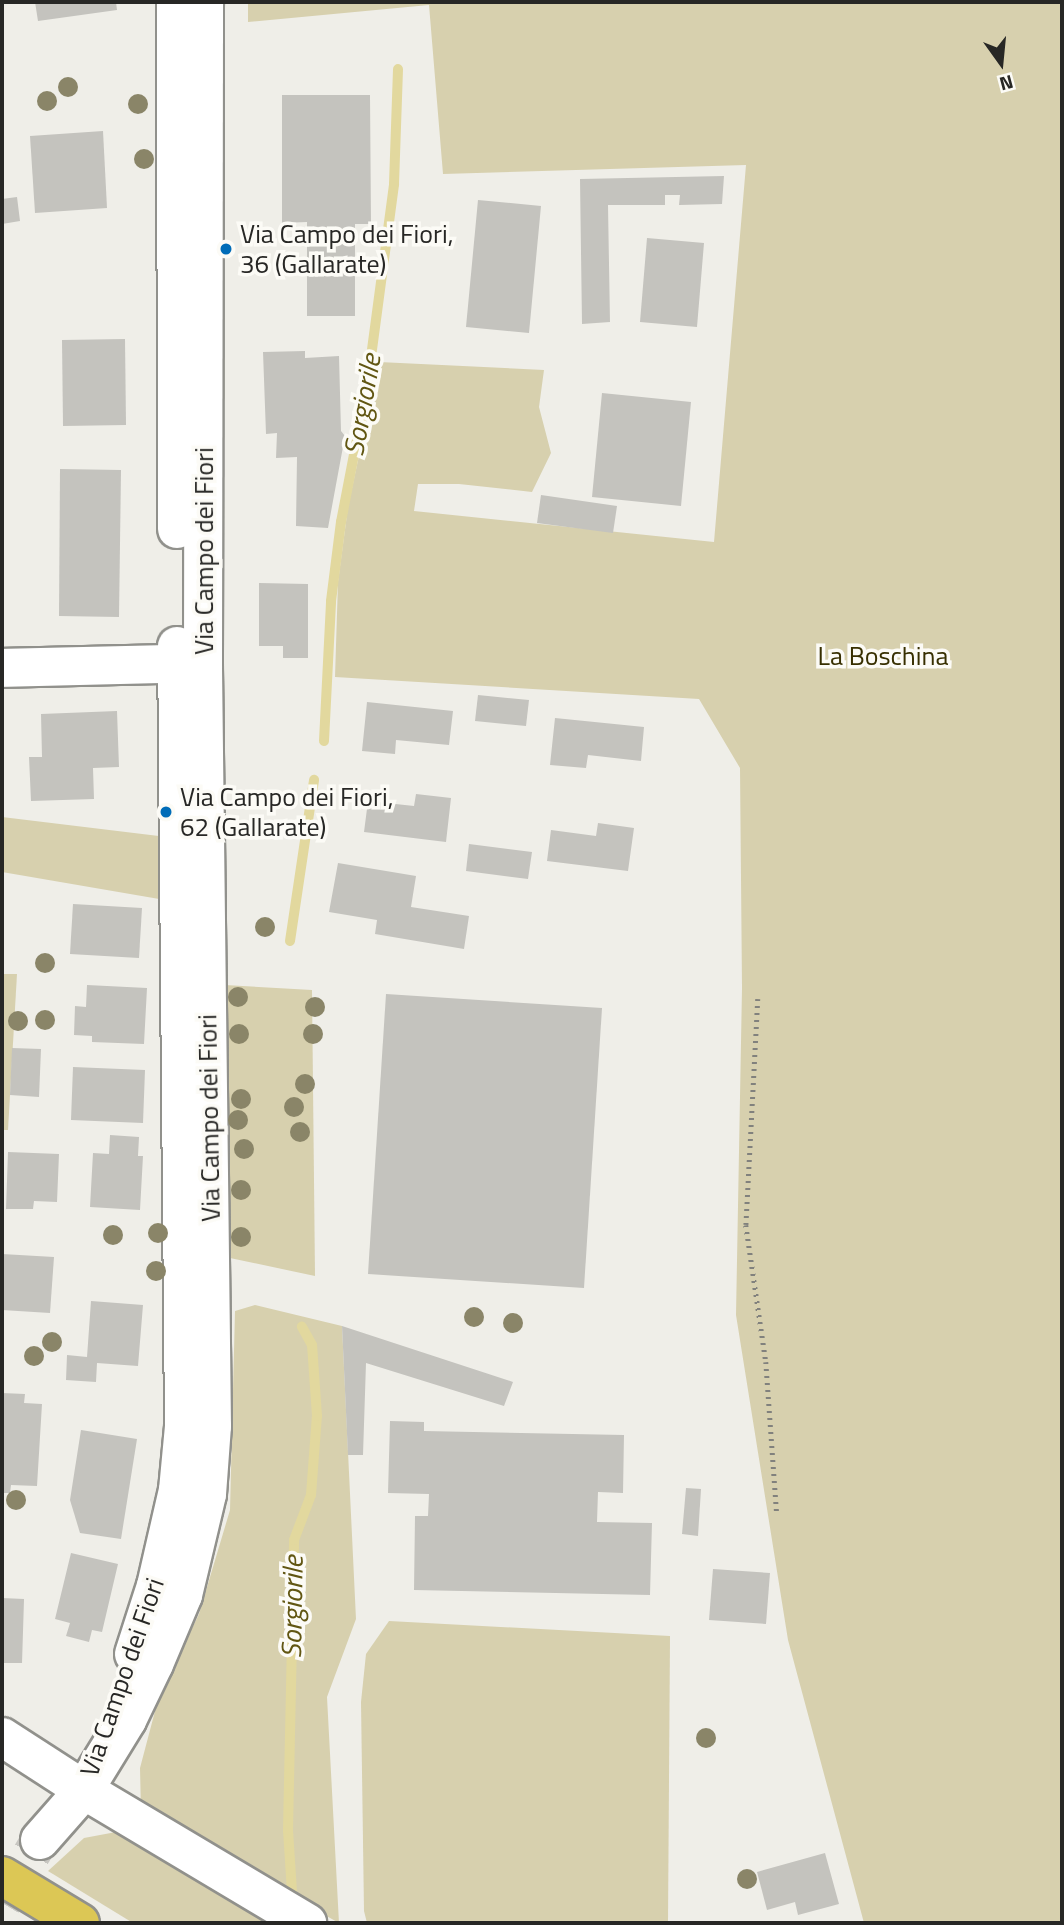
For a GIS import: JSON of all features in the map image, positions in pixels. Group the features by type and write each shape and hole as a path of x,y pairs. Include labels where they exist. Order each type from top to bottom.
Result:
{"highway":[{"path":"2,1875 80,1923"}],"street":[{"name":"Via Campo dei Fiori","path":"176,2 190,663"},
{"name":"Via Campo dei Fiori","path":"84,1790 97,1744 138,1643 156,1586 178,1490 183,1438 190,663 204,2"},
{"path":"2,668 190,663"},
{"path":"2,1737 84,1790 307,1923"},
{"path":"40,1840 84,1790"}],"path":[{"path":"758,999 746,1225 766,1362 777,1515"}],"green space":[{"name":"La Boschina","path":"248,2 1062,2 1062,1923 864,1923 788,1640 736,1315 742,988 740,768 699,699 335,677 338,582 348,507 379,362 544,370 539,407 551,453 532,492 459,484 418,484 414,511 714,542 746,165 443,174 429,5 248,22"},
{"path":"2,817 167,837 165,900 2,872"},
{"path":"2,974 17,974 8,1130 2,1130"},
{"path":"225,985 312,990 315,1276 230,1258"},
{"path":"255,1305 342,1326 356,1619 327,1697 339,1923 141,1812 140,1768 159,1696 199,1614 230,1510 235,1311"},
{"path":"389,1621 670,1636 668,1923 367,1923 364,1911 361,1702 366,1654"},
{"path":"116,1832 268,1923 133,1923 48,1871 84,1838"}],"building":[{"path":"35,2 116,2 117,10 38,21"},
{"path":"282,95 370,95 371,224 355,224 355,316 307,316 307,222 282,223"},
{"path":"103,131 107,208 35,213 30,136"},
{"path":"724,176 722,204 679,205 680,195 665,195 665,205 608,205 610,322 582,324 580,179"},
{"path":"17,197 20,221 2,224 2,199"},
{"path":"478,200 541,206 529,333 466,327"},
{"path":"647,238 704,243 697,327 640,322"},
{"path":"125,339 126,425 63,426 62,340"},
{"path":"305,351 305,358 339,356 341,431 345,436 328,528 296,526 297,457 276,458 277,433 266,434 263,352"},
{"path":"602,393 691,402 681,506 592,497"},
{"path":"60,469 121,470 119,617 59,616"},
{"path":"541,495 617,506 613,533 537,523"},
{"path":"259,583 308,584 308,658 283,658 283,646 259,646"},
{"path":"478,695 529,700 526,726 475,721"},
{"path":"367,702 453,711 449,745 396,740 395,754 362,751"},
{"path":"117,711 119,767 93,768 94,799 31,801 29,757 42,757 41,714"},
{"path":"555,718 644,727 641,761 588,755 586,768 550,765"},
{"path":"416,794 451,798 446,842 364,832 368,801 414,806"},
{"path":"598,823 634,828 628,871 547,861 551,830 596,836"},
{"path":"469,844 532,852 528,879 466,871"},
{"path":"338,863 416,876 411,907 469,916 464,949 375,934 377,920 329,912"},
{"path":"73,904 142,908 139,958 70,954"},
{"path":"87,985 147,988 144,1044 92,1042 92,1036 74,1035 75,1006 86,1007"},
{"path":"386,994 602,1008 584,1288 368,1274"},
{"path":"12,1048 41,1049 39,1097 10,1095"},
{"path":"73,1067 145,1070 143,1123 71,1120"},
{"path":"110,1135 139,1137 138,1156 143,1156 140,1210 90,1207 93,1153 109,1154"},
{"path":"8,1152 59,1154 57,1202 34,1201 33,1209 6,1209"},
{"path":"2,1254 54,1257 50,1313 2,1310"},
{"path":"91,1301 143,1305 138,1366 97,1363 96,1382 66,1380 67,1355 87,1357"},
{"path":"342,1326 513,1382 504,1406 366,1363 363,1455 348,1455"},
{"path":"2,1393 25,1394 24,1403 42,1404 37,1486 11,1485 10,1493 2,1493"},
{"path":"390,1421 424,1422 424,1431 624,1435 623,1493 598,1492 597,1522 652,1523 650,1595 414,1590 415,1516 428,1516 429,1494 388,1493"},
{"path":"81,1430 137,1439 121,1539 80,1533 70,1500"},
{"path":"686,1488 701,1489 698,1536 682,1534"},
{"path":"71,1553 118,1564 102,1632 92,1630 89,1642 66,1636 70,1623 55,1619"},
{"path":"713,1569 770,1573 766,1624 709,1620"},
{"path":"2,1598 24,1599 22,1663 2,1663"},
{"path":"825,1853 839,1904 798,1915 795,1902 767,1910 757,1872"}],"waterway":[{"name":"Sorgiorile","path":"324,741 331,601 341,522 367,387 394,184 398,69"},
{"name":"Sorgiorile","path":"290,941 314,780"},
{"name":"Sorgiorile","path":"292,1892 288,1830 294,1540 311,1495 317,1416 312,1345 302,1327"}],"tunnel":[{"path":"2,1903 40,1840"}],"place":[{"name":"Via Campo dei Fiori, 36 (Gallarate)","path":"226,249"},
{"name":"Via Campo dei Fiori, 62 (Gallarate)","path":"166,812"}]}
